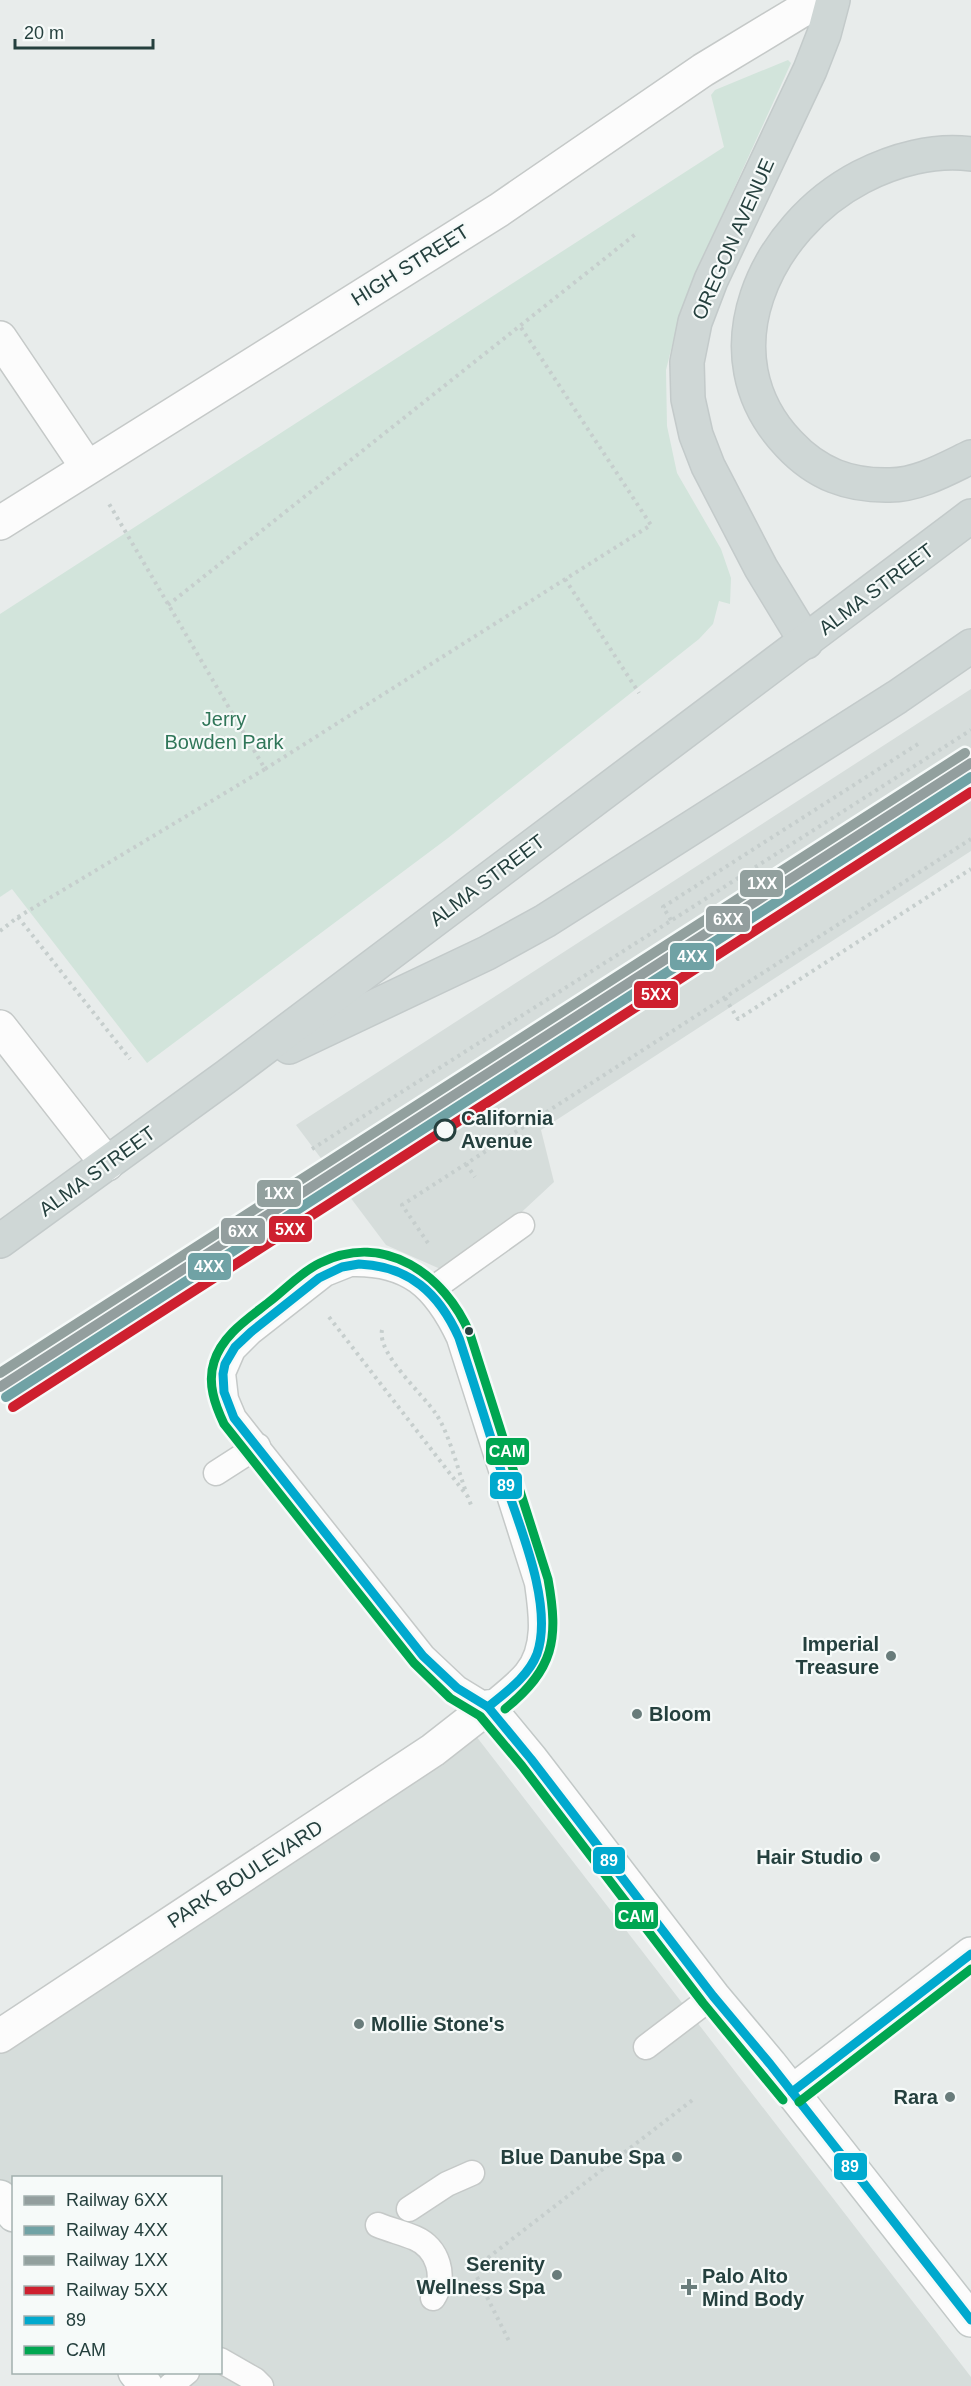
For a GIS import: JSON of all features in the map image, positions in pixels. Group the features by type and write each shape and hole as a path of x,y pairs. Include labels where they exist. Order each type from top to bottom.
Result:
{"main road":[{"name":"OREGON AVENUE","path":"806,642 760,568 708,466 696,435 688,399 687,362 695,322 711,280 810,70 824,34 833,0"},
{"path":"971,154 960,152 921,156 883,165 842,187 808,214 781,246 761,284 751,322 749,360 757,397 774,429 801,457 825,474 857,484 890,486 924,479 971,457"},
{"name":"ALMA STREET","path":"0,1241 227,1076 971,516"},
{"path":"227,1076 487,953 545,921 897,697 971,646"}],"street":[{"name":"HIGH STREET","path":"0,523 499,210 703,70 815,0"},
{"path":"0,338 87,467"},
{"path":"0,1027 107,1164"},
{"path":"488,1707 531,1759 713,1996 792,2092 971,2320"},
{"name":"PARK BOULEVARD","path":"0,2036 433,1750 488,1707"},
{"path":"792,2092 971,1954"},
{"path":"0,2197 12,2212"},
{"path":"136,2374 146,2386"}],"lane":[{"path":"430,1291 522,1225"},
{"path":"350,1264 375,1264 402,1271 430,1291 446,1311 459,1338 537,1582 541,1612 540,1640 530,1667 488,1707 457,1688 423,1656 234,1418 225,1399 223,1374 232,1350 251,1332 325,1274 350,1264"},
{"path":"216,1473 258,1446"},
{"path":"646,2047 713,1996"},
{"path":"409,2209 447,2184 472,2174"},
{"path":"378,2225 417,2238 426,2246 440,2265 440,2288 434,2298"},
{"path":"222,2361 255,2380 261,2386"},
{"path":"170,2386 186,2374"}],"path":[{"path":"168,605 637,233"},
{"path":"0,931 18,917 265,770 651,525 520,326"},
{"path":"87,467 265,770"},
{"path":"565,579 639,693"},
{"path":"312,1149 971,730"},
{"path":"671,920 663,907 918,744"},
{"path":"433,1251 402,1205 971,839"},
{"path":"725,998 738,1019 971,868"},
{"path":"18,917 130,1059"},
{"path":"466,1164 475,1177"},
{"path":"325,1311 468,1497 437,1415 386,1351 381,1336 382,1330"},
{"path":"510,2343 473,2269 695,2098"}],"shaded area":[{"path":"971,689 971,851 541,1130 554,1182 454,1275 386,1245 296,1125"},
{"path":"476,1736 971,2377 971,2386 158,2386 148,2374 222,2374 222,2176 12,2176 12,2203 0,2187 0,2044"}],"green space":[{"name":"Jerry Bowden Park","path":"788,60 791,63 698,268 678,322 666,370 667,426 677,473 721,549 731,578 730,604 719,601 713,624 699,639 448,838 147,1063 12,889 0,897 0,614 724,147 711,95 715,90"}],"rail line":[{"name":"1XX","path":"0,1373 965,753"},
{"name":"6XX","path":"0,1387 971,763"},
{"name":"4XX","path":"6,1397 971,777"},
{"name":"5XX","path":"13,1407 971,792"}],"transit line":[{"name":"CAM","path":"505,1709 534,1680 543,1666 549,1652 553,1619 548,1579 470,1334 459,1313 445,1294 429,1277 410,1264 389,1256 367,1252 344,1254 320,1263 300,1276 245,1321 223,1343 214,1362 211,1378 215,1402 224,1424 414,1663 450,1698 480,1716 522,1766 703,2003 783,2100"},
{"name":"89","path":"359,1264 377,1266 407,1276 432,1295 451,1322 459,1338 532,1565 541,1612 541,1634 537,1654 522,1677 488,1707 457,1688 423,1656 234,1418 224,1392 225,1364 235,1347 319,1278 342,1267 359,1264"},
{"name":"89","path":"488,1707 531,1759 713,1996 770,2064 971,2320"},
{"name":"89","path":"792,2092 971,1954"},
{"name":"CAM","path":"799,2102 971,1969"}],"place":[{"name":"California Avenue","path":"445,1130"},
{"name":"Imperial Treasure","path":"891,1656"},
{"name":"Bloom","path":"637,1714"},
{"name":"Hair Studio","path":"875,1857"},
{"name":"Mollie Stone's","path":"359,2024"},
{"name":"Rara","path":"950,2097"},
{"name":"Blue Danube Spa","path":"677,2157"},
{"name":"Serenity Wellness Spa","path":"557,2275"},
{"name":"Palo Alto Mind Body","path":"689,2287"}]}
